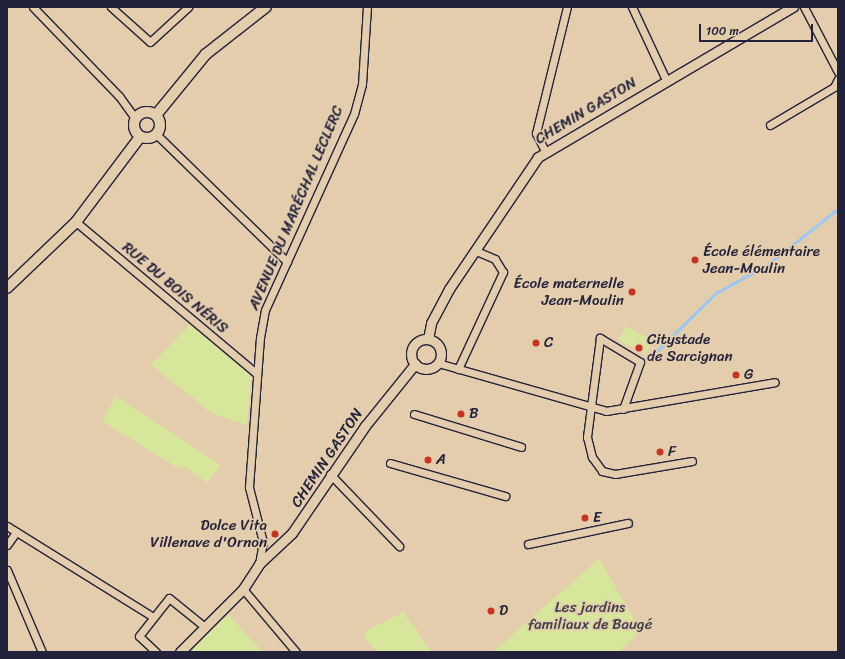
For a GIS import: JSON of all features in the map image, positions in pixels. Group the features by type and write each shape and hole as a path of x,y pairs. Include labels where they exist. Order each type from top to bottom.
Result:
{"main road":[{"path":"156,115 206,54 266,7"},
{"path":"140,137 133,126 135,118 145,112 156,115"},
{"path":"140,137 149,138 156,134 160,126 156,115"},
{"path":"7,288 76,222 140,137"}],"street":[{"path":"33,7 119,96 135,118"},
{"path":"111,7 150,42 188,7"},
{"name":"AVENUE DU MARÉCHAL LECLERC","path":"180,652 243,589 260,564 263,542 249,487 258,374 265,310 354,114 362,84 367,7"},
{"path":"545,151 536,133 567,7"},
{"path":"632,7 666,80"},
{"name":"CHEMIN GASTON","path":"428,339 431,323 449,290 476,251 532,163 545,151 793,7"},
{"path":"804,7 838,72"},
{"path":"770,125 834,87 838,79"},
{"path":"156,134 288,262"},
{"name":"RUE DU BOIS NÉRIS","path":"76,222 258,374"},
{"path":"458,369 503,272 495,258 476,251"},
{"path":"624,409 640,362 600,338 587,437 592,457 602,471 615,474 692,461"},
{"path":"438,363 439,346 428,339 413,346 415,364 426,369 438,363 590,409 624,409 775,382"},
{"name":"CHEMIN GASTON","path":"260,564 292,533 330,474 415,364"},
{"path":"414,414 521,447"},
{"path":"390,463 506,496"},
{"path":"330,474 399,546"},
{"path":"528,544 628,523"},
{"path":"7,526 153,617"},
{"path":"7,545 16,532"},
{"path":"7,570 42,652"},
{"path":"243,589 296,652"},
{"path":"156,652 139,636 168,598 205,628"}],"green space":[{"path":"190,324 251,376 247,425 213,414 151,365"},
{"name":"Citystade de Sarcignan","path":"626,326 652,340 645,354 618,340"},
{"path":"116,396 220,465 207,483 184,466 179,469 102,421"},
{"name":"Les jardins familiaux de Baugé","path":"599,559 641,631 618,652 493,652"},
{"path":"404,612 431,652 377,652 366,639 363,632"},
{"path":"228,614 262,652 190,652"}],"waterway":[{"path":"650,358 716,293 767,265 838,209"}],"place":[{"name":"École élémentaire Jean-Moulin","path":"695,260"},
{"name":"École maternelle Jean-Moulin","path":"632,292"},
{"name":"C","path":"536,343"},
{"name":"Citystade de Sarcignan","path":"639,348"},
{"name":"G","path":"736,375"},
{"name":"B","path":"461,414"},
{"name":"F","path":"660,452"},
{"name":"A","path":"428,460"},
{"name":"E","path":"585,518"},
{"name":"Dolce Vita Villenave d'Ornon","path":"275,534"},
{"name":"D","path":"491,611"}]}
